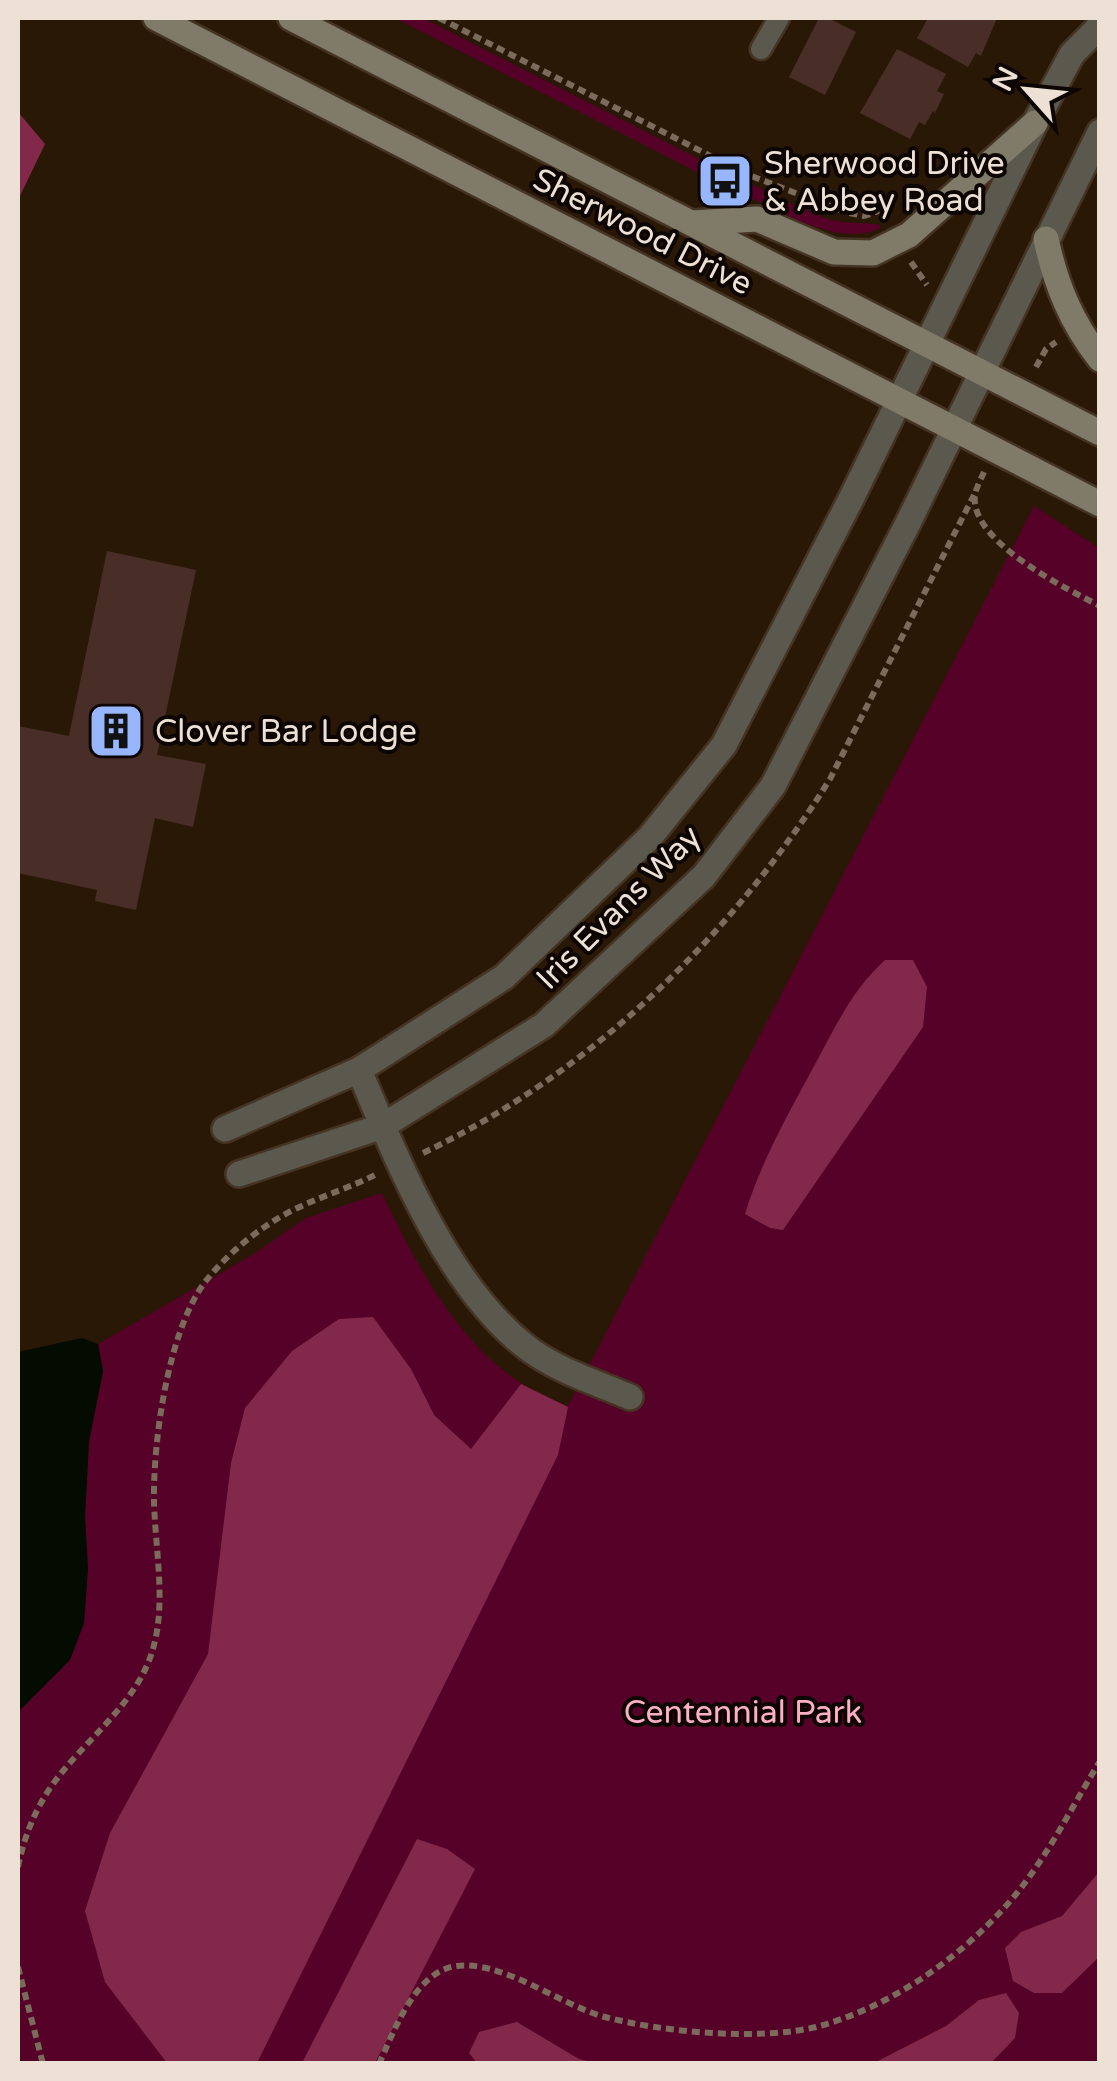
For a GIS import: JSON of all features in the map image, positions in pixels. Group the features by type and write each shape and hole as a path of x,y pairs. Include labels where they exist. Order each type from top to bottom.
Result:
{"main road":[{"name":"Sherwood Drive","path":"156,18 1100,504"},
{"name":"Sherwood Drive","path":"291,18 1100,433"},
{"path":"690,223 756,219 834,252 874,253 909,235 1035,123"},
{"path":"1046,239 1056,283 1076,328 1100,359"}],"street":[{"name":"Iris Evans Way","path":"225,1129 360,1070 504,977 650,837 724,744 1035,123 1072,54 1100,26"},
{"name":"Iris Evans Way","path":"239,1174 383,1126 544,1024 704,876 772,786 1100,132"},
{"path":"360,1070 401,1163 464,1280 494,1319 528,1349 630,1397"}],"lane":[{"path":"760,49 778,18"}],"path":[{"path":"439,18 746,174 845,212 864,216 879,211"},
{"path":"908,257 930,290"},
{"path":"1033,373 1046,349 1034,343"},
{"path":"18,1867 31,1822 52,1785 132,1692 154,1645 158,1598 154,1459 171,1369 195,1299 222,1263 273,1221 401,1163 507,1106 628,1018 681,968 751,892 830,779 984,472"},
{"path":"974,495 978,516 994,539 1055,582 1100,606"},
{"path":"379,2064 396,2027 425,1984 454,1966 477,1966 599,2016 656,2028 762,2032 814,2027 875,2005 938,1968 1008,1905 1052,1844 1100,1760"},
{"path":"18,1967 43,2064"}],"green space":[{"path":"395,18 423,18 707,163 701,174"},
{"path":"749,183 821,216 880,225 879,229 845,234 809,225 742,194"},
{"name":"Centennial Park","path":"1034,506 1099,548 1099,2063 18,2064 18,1712 70,1660 88,1569 85,1517 89,1441 103,1371 98,1344 252,1255 306,1218 382,1193 438,1297 475,1344 519,1382 568,1406"}],"shaded area":[{"path":"18,112 45,144 18,200"},
{"path":"885,960 913,960 927,987 923,1027 783,1230 770,1228 745,1214 759,1176 844,1011"},
{"path":"373,1317 411,1369 434,1415 471,1449 521,1384 568,1407 558,1455 257,2063 167,2063 105,1982 85,1911 110,1833 208,1654 231,1463 245,1408 292,1351 339,1319"},
{"path":"82,1338 98,1344 103,1371 89,1441 84,1623 70,1660 18,1712 18,1352"},
{"path":"417,1839 447,1849 475,1869 375,2063 302,2063"},
{"path":"1099,1872 1099,1957 1062,1993 1034,1993 1013,1981 1005,1948 1021,1932 1062,1916"},
{"path":"1006,1993 1019,2013 1015,2038 991,2063 874,2063 946,2026 979,2000"},
{"path":"517,2022 579,2059 596,2063 477,2063 469,2053 479,2032"}],"building":[{"path":"819,18 828,18 856,32 825,95 789,77"},
{"path":"928,18 997,18 981,56 976,53 968,67 917,38"},
{"path":"897,49 946,74 937,91 944,94 935,113 925,125 919,122 910,139 860,113"},
{"name":"Clover Bar Lodge","path":"107,551 196,570 157,755 206,764 193,827 155,818 136,910 95,901 97,890 18,873 18,726 69,736"}],"place":[{"name":"Sherwood Drive & Abbey Road","path":"725,181"},
{"name":"Clover Bar Lodge","path":"116,731"}]}
